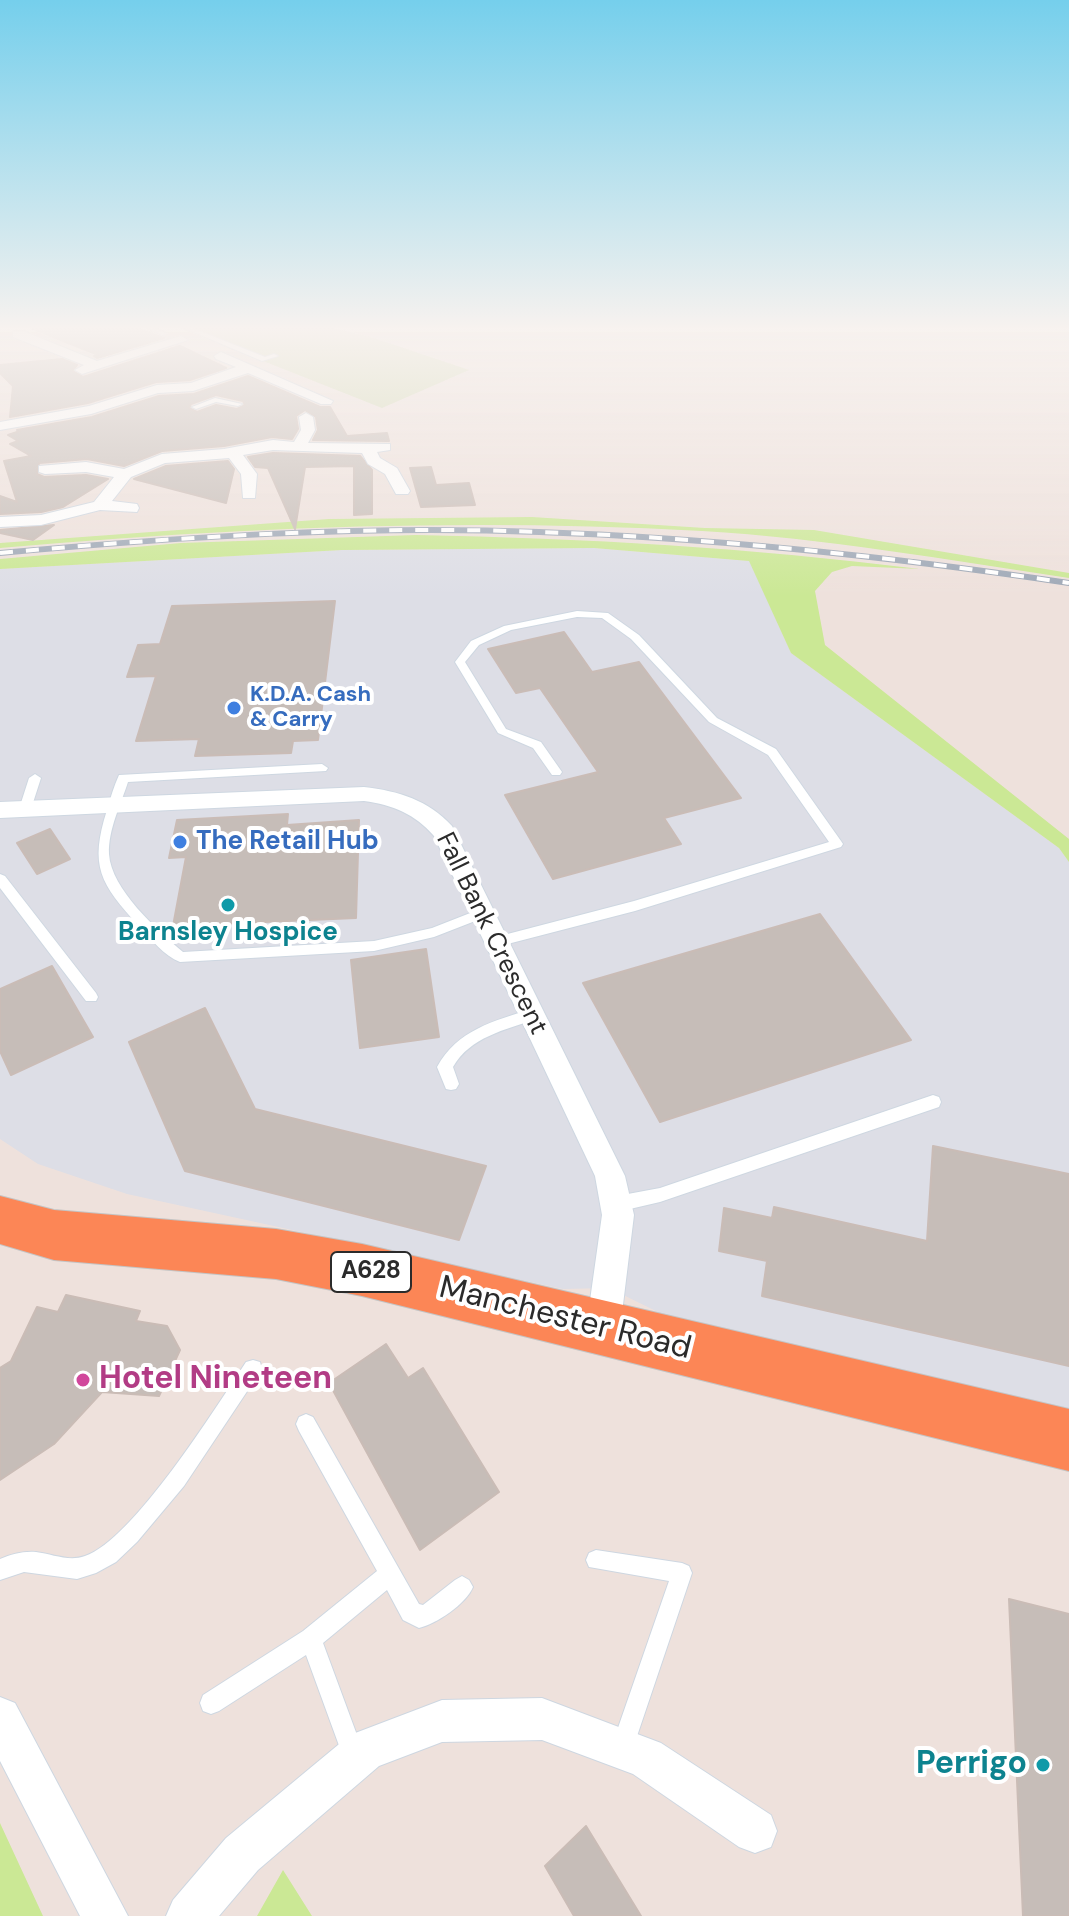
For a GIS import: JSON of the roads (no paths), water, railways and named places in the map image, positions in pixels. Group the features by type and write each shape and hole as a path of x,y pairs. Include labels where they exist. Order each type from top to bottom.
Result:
{"highway":[{"name":"Manchester Road","path":"0,1220 54,1235 290,1257 362,1270 1069,1440"},
{"name":"Manchester Road","path":"0,1249 54,1235"}],"street":[{"path":"0,426 37,417"},
{"path":"300,444 308,430 306,417"},
{"path":"100,505 125,474 162,459 233,452 259,446 300,444 343,450 377,448 374,461 391,471 402,491"},
{"path":"233,452 249,474 250,499"},
{"path":"45,469 86,467 125,474"},
{"path":"385,497 402,491 424,493"},
{"path":"0,522 41,520 100,505 131,508"},
{"name":"Fall Bank Crescent","path":"12,810 339,794 386,796 420,808 431,816 444,832 610,1176 618,1215 603,1329"},
{"path":"0,1718 105,1916"},
{"path":"189,1916 242,1854 365,1750 442,1721 542,1719 646,1758 755,1831"}],"lane":[{"path":"496,942 635,906 837,844 772,752 713,720 635,637 604,615 577,614 508,628 475,643 460,662 502,731 537,745 556,772"},
{"path":"322,768 123,778 103,857 117,889 142,922 180,957 374,946 434,932 483,913"},
{"path":"12,810 35,778"},
{"path":"0,879 91,997"},
{"path":"451,1084 445,1067 452,1052 469,1038 531,1015"},
{"path":"617,1204 660,1195 933,1102"},
{"path":"0,1570 24,1560 74,1569 91,1566 104,1558 150,1514 253,1369"},
{"path":"306,1424 411,1612 419,1617 428,1615 462,1587"},
{"path":"596,1560 682,1573 622,1749"},
{"path":"211,1703 311,1639 390,1574"},
{"path":"311,1639 355,1758"}],"railway":[{"path":"0,553 269,534 472,530 672,539 805,550 1069,583"}],"place":[{"name":"K.D.A. Cash & Carry","path":"234,708"},
{"name":"The Retail Hub","path":"180,842"},
{"name":"Barnsley Hospice","path":"228,905"},
{"name":"Hotel Nineteen","path":"83,1380"},
{"name":"Perrigo","path":"1043,1765"}]}
